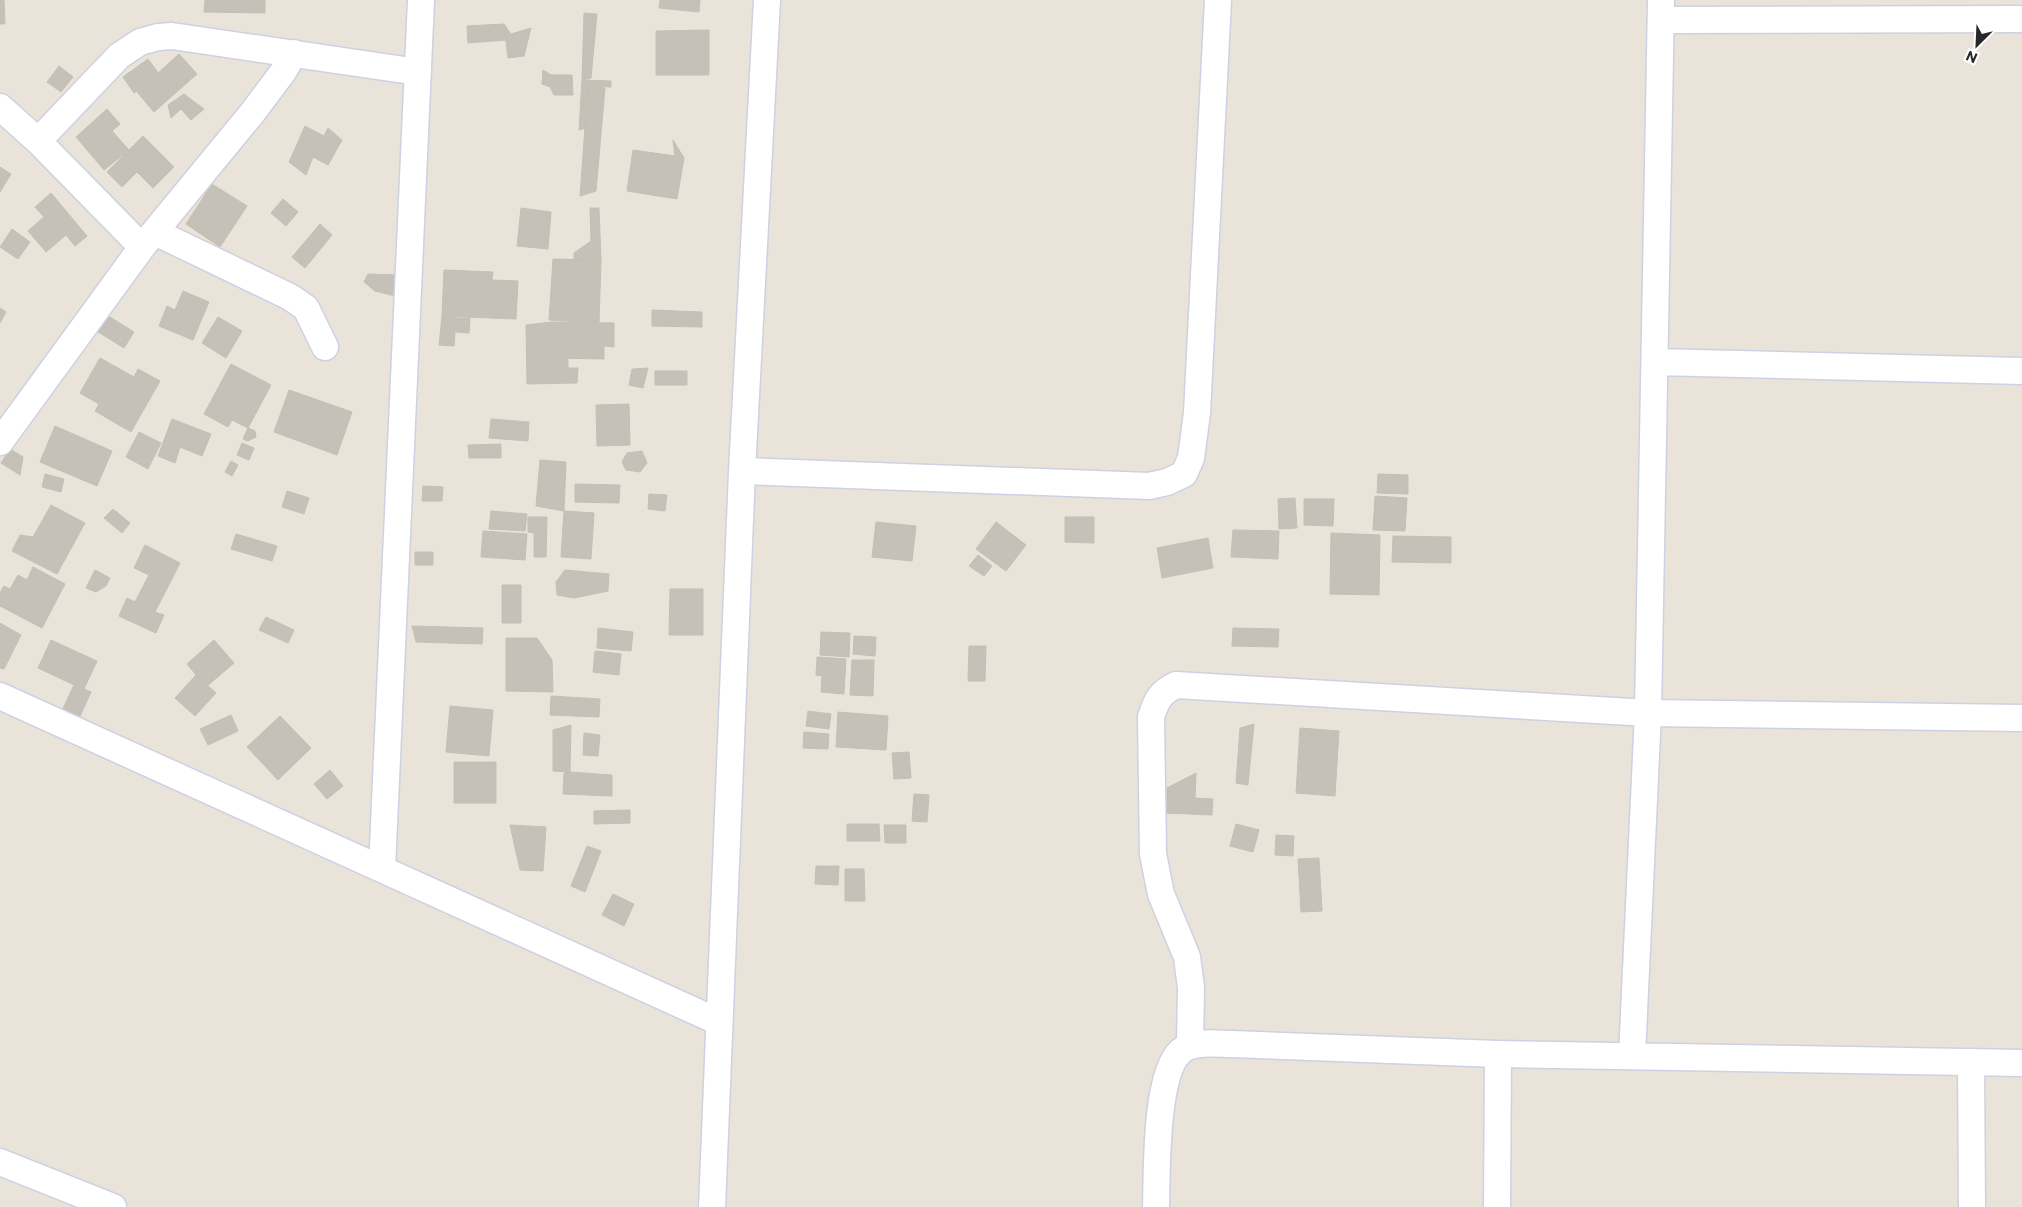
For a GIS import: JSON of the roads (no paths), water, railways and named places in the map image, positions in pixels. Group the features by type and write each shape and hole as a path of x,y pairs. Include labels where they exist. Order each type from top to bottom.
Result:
{"street":[{"path":"382,869 421,0"},
{"path":"712,1207 742,471 767,0"},
{"path":"742,471 1149,486 1167,482 1184,474 1191,458 1197,413 1218,0"},
{"path":"1632,1056 1648,713 1661,10 2022,19"},
{"path":"38,141 119,56 140,42 158,37 172,36 243,48 294,53 418,72"},
{"path":"0,442 149,239 252,112 283,72 294,53"},
{"path":"0,106 149,239 290,298 306,308 325,347"},
{"path":"1655,362 2022,371"},
{"path":"1190,1045 1191,988 1187,957 1161,894 1153,854 1151,717 1156,703 1163,692 1176,684 1648,713 2022,718"},
{"path":"0,696 719,1022"},
{"path":"1156,1207 1161,1111 1166,1077 1171,1062 1181,1050 1190,1045 1233,1044 1498,1054 2022,1063"},
{"path":"1497,1207 1498,1054"},
{"path":"1971,1062 1972,1207"},
{"path":"0,1162 112,1207"}]}
